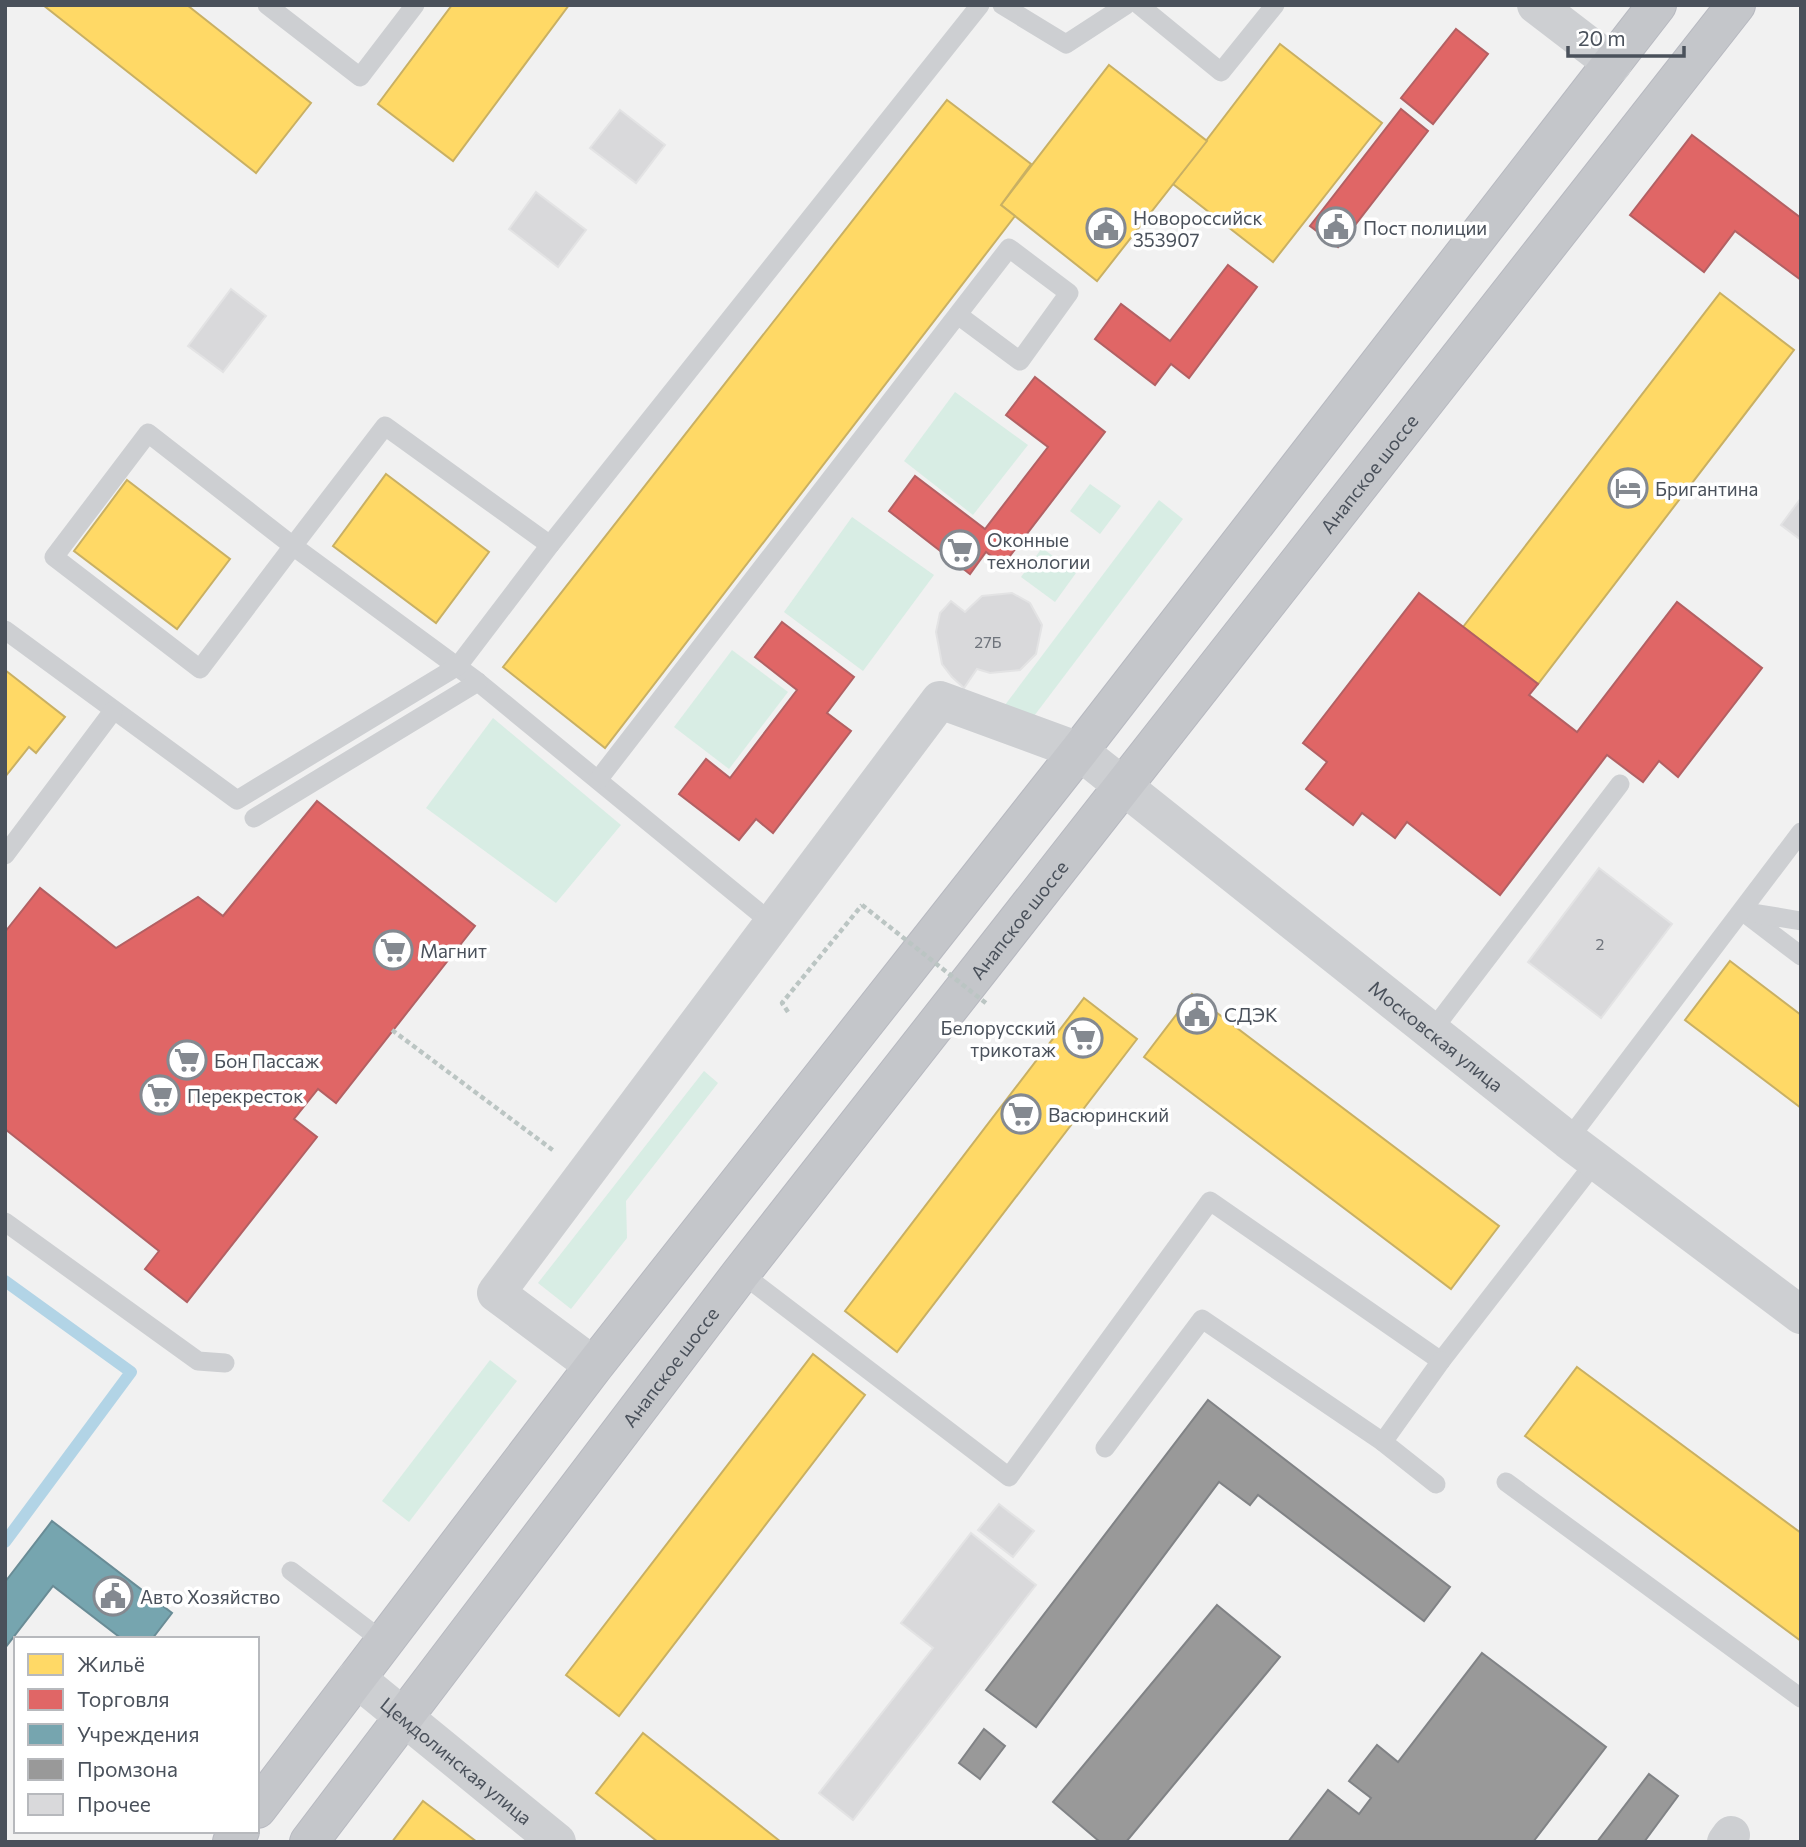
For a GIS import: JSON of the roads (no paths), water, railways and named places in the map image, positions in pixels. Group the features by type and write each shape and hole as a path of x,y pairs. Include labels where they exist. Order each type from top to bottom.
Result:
{"highway":[{"path":"259,1806 594,1366 1079,751 1657,5"},
{"name":"Анапское шоссе","path":"309,1842 741,1273 1736,5"}],"street":[{"path":"1536,5 1613,64"},
{"name":"Московская улица","path":"773,924 940,700 1079,751 1582,1151 1801,1315"},
{"path":"594,1366 496,1293 773,924"},
{"name":"Цемдолинская улица","path":"356,1678 557,1842"}],"lane":[{"path":"267,5 360,77 415,5"},
{"path":"5,630 237,800 458,666 550,545 980,5"},
{"path":"1002,5 1066,44 1126,5"},
{"path":"1139,5 1222,72 1275,5"},
{"path":"598,780 1009,248 1069,293 1020,361 958,315"},
{"path":"550,545 385,426 293,545 200,669 54,557 148,433 293,545 458,666 773,924"},
{"path":"254,818 478,682"},
{"path":"5,855 113,711"},
{"path":"1431,1032 1620,784"},
{"path":"1383,1442 1441,1361 1742,911 1801,832"},
{"path":"1742,911 1801,921"},
{"path":"1742,911 1801,956"},
{"path":"741,1273 1009,1477 1210,1201 1441,1361"},
{"path":"5,1222 198,1361 225,1363"},
{"path":"1105,1448 1202,1319 1383,1442 1436,1484"},
{"path":"1506,1482 1801,1698"},
{"path":"291,1571 384,1642"}],"waterway":[{"path":"5,1281 131,1372 5,1542"}],"place":[{"name":"Пост полиции","path":"1336,227"},
{"name":"Новороссийск 353907","path":"1106,228"},
{"name":"Бригантина","path":"1628,488"},
{"name":"Оконные технологии","path":"960,550"},
{"name":"Магнит","path":"393,950"},
{"name":"СДЭК","path":"1197,1014"},
{"name":"Белорусский трикотаж","path":"1083,1038"},
{"name":"Бон Пассаж","path":"187,1060"},
{"name":"Перекресток","path":"160,1095"},
{"name":"Васюринский","path":"1021,1114"},
{"name":"Авто Хозяйство","path":"113,1596"}]}
